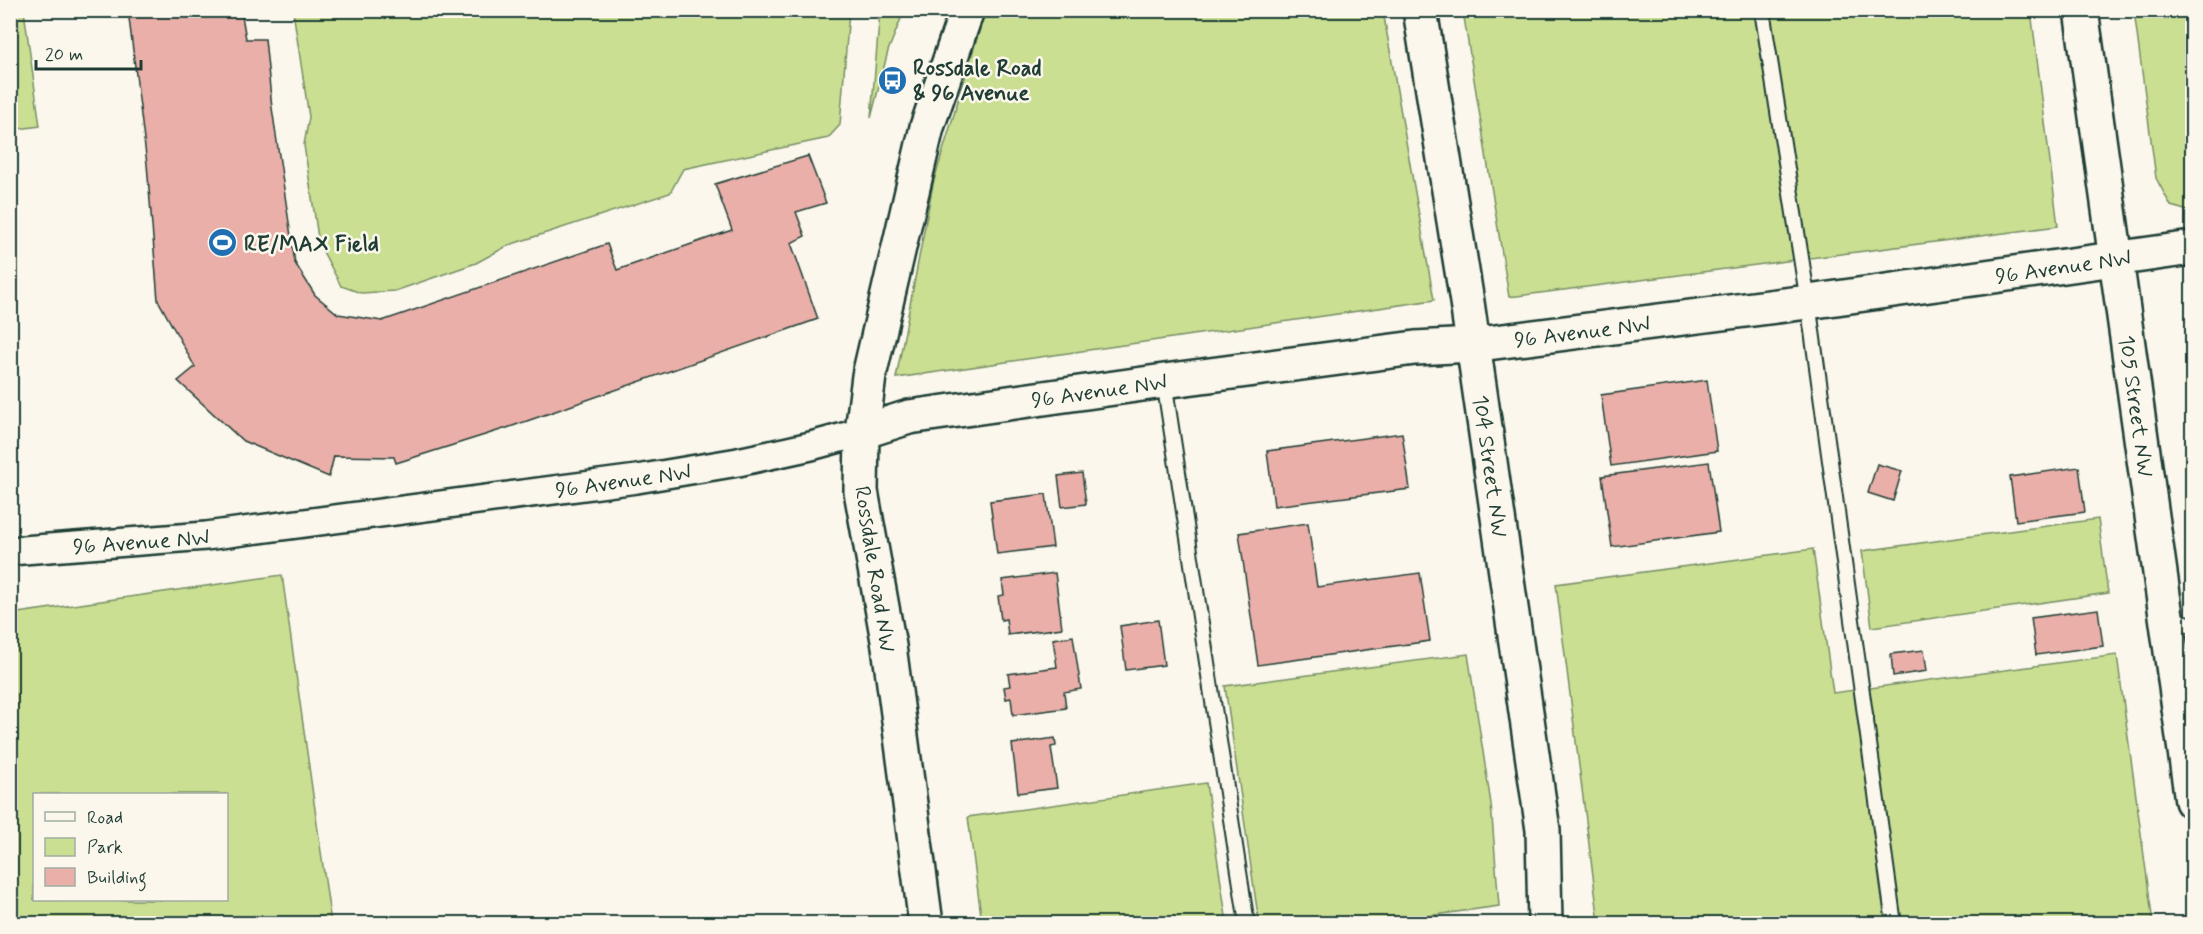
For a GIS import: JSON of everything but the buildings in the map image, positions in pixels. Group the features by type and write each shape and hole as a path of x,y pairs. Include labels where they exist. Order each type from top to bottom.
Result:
{"main road":[{"name":"Rossdale Road NW","path":"926,924 889,646 861,491 862,432 869,376 927,127 967,10"},
{"name":"104 Street NW","path":"1420,10 1480,388 1543,831 1545,924"},
{"name":"105 Street NW","path":"2081,10 2116,260 2180,621 2193,801"},
{"name":"96 Avenue NW","path":"862,432 909,417 1164,381 1415,348 1472,345 1808,302 2193,248"},
{"path":"1543,831 1567,924"}],"street":[{"name":"96 Avenue NW","path":"10,551 206,536 626,480 738,462 862,432"}],"lane":[{"path":"1762,10 1808,302 1894,924"},
{"path":"1164,381 1247,924"}],"green space":[{"path":"880,10 904,11 888,51 871,118"},
{"path":"10,11 24,11 40,126 11,130"},
{"name":"RE/MAX Field","path":"293,11 849,11 840,125 828,138 683,169 670,193 509,245 476,263 395,291 361,293 341,286 319,244 304,145 309,117"},
{"path":"985,11 1383,11 1434,300 896,378 933,184"},
{"path":"1463,11 2031,11 2058,226 1509,297"},
{"path":"2134,11 2192,11 2192,212 2171,206 2156,178"},
{"path":"2098,519 2108,593 1872,627 1862,551"},
{"path":"1813,549 1833,693 2117,655 2153,923 1599,923 1556,584"},
{"path":"282,575 331,923 11,923 11,614"},
{"path":"1468,654 1491,804 1499,906 1378,923 1259,923 1225,686"},
{"path":"1206,783 1227,923 982,923 968,817"}],"place":[{"name":"Rossdale Road & 96 Avenue","path":"892,80"},
{"name":"RE/MAX Field","path":"223,243"}]}
